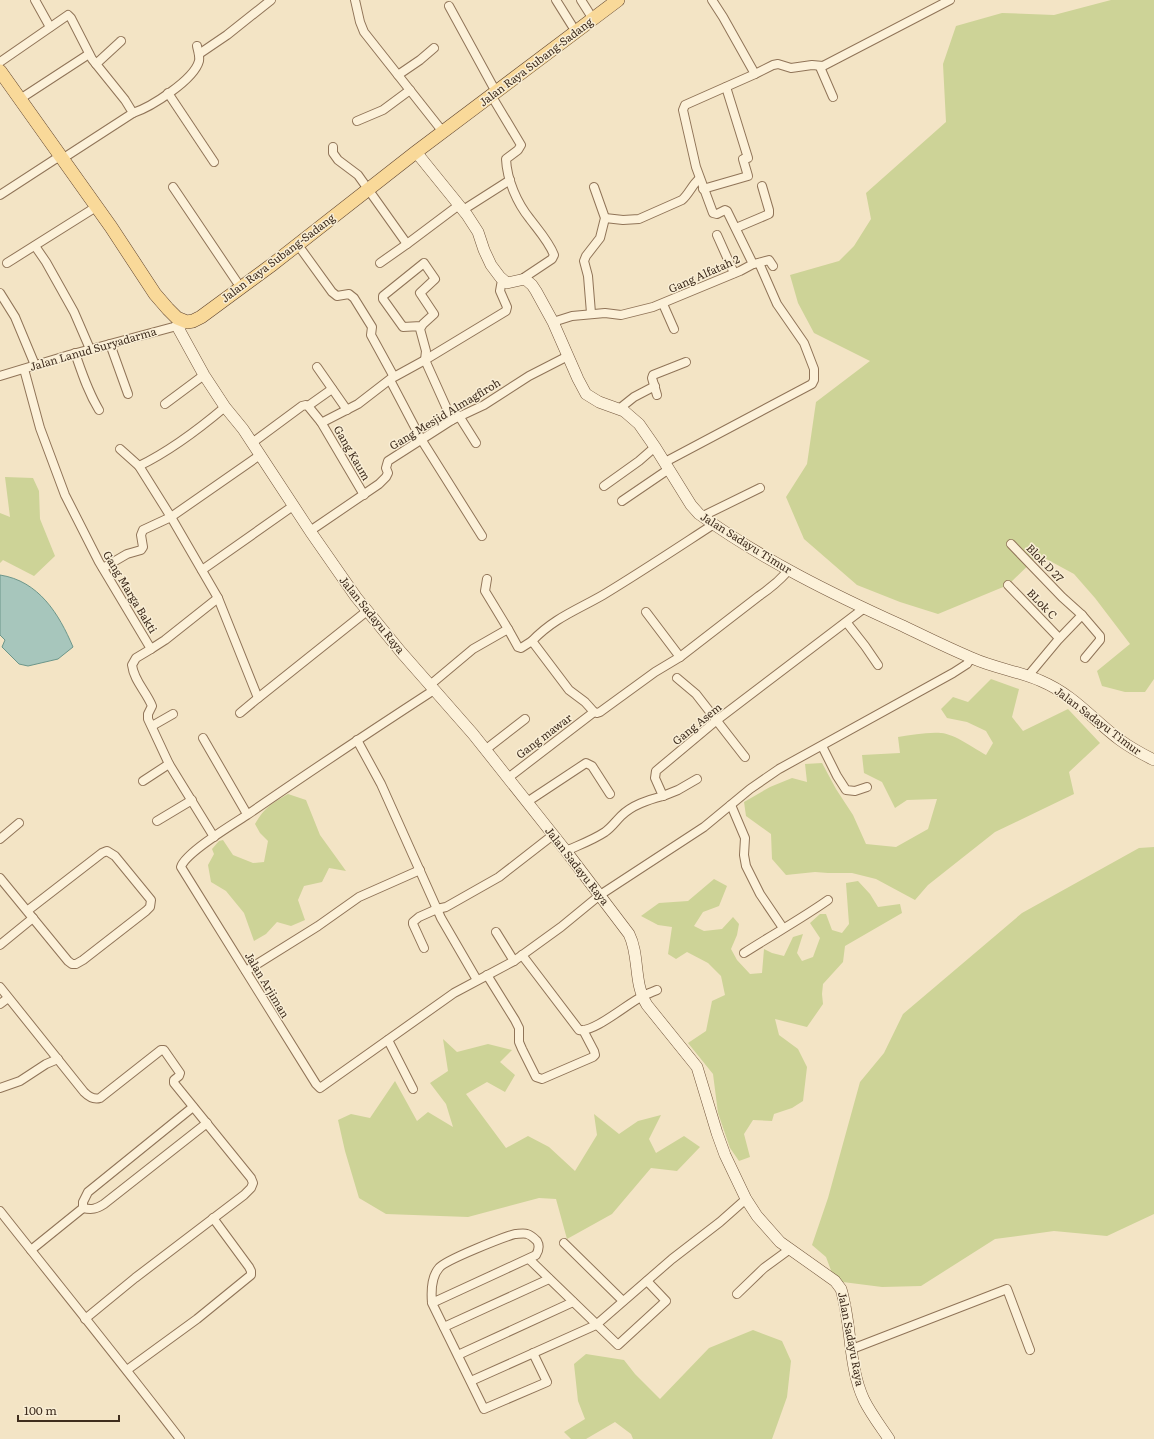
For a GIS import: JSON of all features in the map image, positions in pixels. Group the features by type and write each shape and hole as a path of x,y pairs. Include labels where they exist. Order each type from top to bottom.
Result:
{"main road":[{"name":"Jalan Raya Subang-Sadang","path":"182,324 201,317 241,288 416,152 618,0"},
{"path":"0,71 96,207 155,294 182,324"}],"street":[{"path":"35,0 50,27"},
{"path":"0,194 168,93 185,80 197,66 200,60 198,50 227,35 271,0"},
{"path":"355,0 362,27 443,132"},
{"path":"556,0 576,32"},
{"path":"581,0 593,19"},
{"path":"712,0 756,74"},
{"path":"703,189 748,176 743,159 748,158 726,87 773,65 778,64 791,68 812,65 820,67 827,65 950,0"},
{"path":"416,152 461,207 478,232 486,256 502,280 507,283 522,279 552,259 554,255 546,240 528,217 518,200 507,172 506,159 520,148 520,145 449,6"},
{"path":"0,62 65,16 69,15 96,64 125,100 133,113"},
{"path":"96,64 121,41"},
{"path":"398,75 420,60 434,48"},
{"path":"20,99 89,53"},
{"path":"820,67 833,97"},
{"name":"Gang Alfatah 2","path":"553,322 572,316 591,313 621,315 663,304 756,263 727,211 725,210 717,214 713,213 700,179 683,108 685,105 726,87"},
{"path":"357,121 383,110 410,90"},
{"path":"168,93 214,162"},
{"path":"333,147 333,153 338,160 358,174 407,244"},
{"path":"605,218 623,220 639,219 682,200 692,186 700,179"},
{"path":"380,263 461,207 510,180"},
{"path":"736,228 768,214 769,210 762,186"},
{"path":"173,187 241,288"},
{"path":"591,313 588,276 584,261 586,256 600,238 605,218 594,187"},
{"path":"7,263 96,207"},
{"path":"717,235 734,273"},
{"path":"298,245 332,292 337,296 349,294 354,298 372,327 371,335 421,439 482,536"},
{"path":"35,246 46,262 74,312 90,349"},
{"path":"622,501 667,466 812,384 814,380 814,369 804,343 777,304 756,263 768,260 773,266"},
{"path":"421,326 403,326 383,299 383,296 424,263 434,280 421,291 420,294 434,314 421,326 420,332 426,351 425,360 456,418 476,442"},
{"name":"Jalan Sadayu Timur","path":"522,279 528,281 532,285 553,322 583,388 589,397 619,409 630,415 639,424 656,447 691,505 702,516 788,570 863,609 971,658 1041,681 1072,699 1120,740 1154,760"},
{"name":"Gang Kaum","path":"321,422 358,404 392,378 425,360 506,311 507,306 500,291 502,280"},
{"path":"0,293 15,317 35,365"},
{"path":"663,304 674,329"},
{"name":"Jalan Lanud Suryadarma","path":"0,376 75,353 182,324"},
{"name":"Jalan Sadayu Raya","path":"182,324 204,375 225,407 252,443 310,532 367,611 486,750 600,895 631,939 642,996 647,1005 697,1067 719,1140 735,1178 746,1199 762,1223 780,1242 840,1286 843,1293 857,1376 864,1400 890,1439"},
{"path":"110,344 128,394"},
{"path":"75,353 84,380 99,410"},
{"name":"Gang Mesjid Almagfiroh","path":"310,532 379,484 388,473 386,468 388,461 456,418 484,406 528,376 568,356"},
{"path":"658,395 652,377 654,374 686,362"},
{"path":"317,367 347,410"},
{"name":"Gang Marga Bakti","path":"24,369 40,428 65,495 103,568 152,649 218,598"},
{"path":"165,404 204,375"},
{"path":"619,409 634,397 655,386"},
{"path":"252,443 302,406 308,406 332,389"},
{"name":"Gang Kaum","path":"308,406 321,422 364,495"},
{"path":"139,466 187,437 225,407"},
{"path":"604,486 640,462 656,447"},
{"path":"120,449 139,466 171,517 218,598 258,698"},
{"path":"103,568 127,554 141,550 144,547 141,535 143,530 171,517 260,455"},
{"path":"702,516 760,488"},
{"path":"202,570 293,506"},
{"path":"487,578 485,591 508,629 516,646 519,648 532,641 563,616 589,603 628,580 714,524"},
{"name":"Blok D 27","path":"1011,544 1100,635 1100,640 1085,658"},
{"name":"Gang mawar","path":"508,778 594,712 600,712 655,672 680,657 759,596 773,587 788,570"},
{"name":"BLok C","path":"1008,585 1059,638"},
{"name":"Gang Asem","path":"663,796 655,778 656,771 717,720 863,609"},
{"path":"240,714 367,611"},
{"path":"646,612 680,657"},
{"path":"1028,676 1059,638 1082,615"},
{"path":"846,623 878,665"},
{"name":"Jalan Arjiman","path":"508,629 473,649 432,688 214,837 184,860 181,867 287,1040 318,1087 324,1086 454,993 514,961 561,927 600,895 704,827 750,789 779,769 954,673 967,664 971,658"},
{"path":"532,641 568,690 586,702 594,712"},
{"path":"152,649 136,658 132,665 133,671 152,706 148,716 169,764 214,837"},
{"path":"677,678 696,694 746,757"},
{"path":"152,726 173,714"},
{"path":"486,750 526,719"},
{"path":"203,738 247,814"},
{"path":"357,740 381,784 441,918 477,980"},
{"path":"822,746 846,790 855,791 867,786"},
{"path":"527,802 586,763 592,766 610,794"},
{"path":"143,781 169,764"},
{"path":"566,851 604,833 614,826 622,815 636,805 678,790 697,779"},
{"path":"157,821 192,800"},
{"path":"730,805 745,838 744,855 746,866 760,894 783,928"},
{"path":"0,839 19,823"},
{"path":"424,948 413,922 419,917 437,909 446,907 499,877 553,835"},
{"path":"0,878 27,911 33,918 68,961 72,964 76,964 146,911 150,907 151,900 115,856 107,851 102,853 27,911"},
{"path":"246,971 318,926 359,897 420,870"},
{"path":"744,953 783,928 801,919 828,900"},
{"path":"0,945 33,918"},
{"path":"496,932 514,961"},
{"path":"487,975 519,1028 522,1049 536,1077 542,1079 593,1057 595,1055 594,1051 583,1030 576,1027 522,955"},
{"path":"0,987 88,1096 96,1099 100,1098 162,1050 165,1051 180,1073 174,1083 251,1178 253,1183 251,1188 244,1195 135,1278 85,1319"},
{"path":"583,1030 603,1022 642,996 657,990"},
{"path":"0,1004 8,998"},
{"path":"388,1040 413,1089"},
{"path":"0,1088 20,1081 46,1064 58,1059"},
{"path":"83,1208 83,1202 88,1192 193,1107"},
{"path":"83,1208 89,1210 97,1209 207,1123"},
{"path":"471,1381 596,1324 746,1199"},
{"path":"31,1250 83,1208"},
{"path":"0,1211 180,1439"},
{"path":"127,1370 197,1319 251,1275 249,1267 213,1218"},
{"path":"432,1303 536,1255 539,1244 534,1238 527,1234 515,1234 449,1260 439,1267 434,1278 431,1293 432,1303 484,1409 547,1382 533,1353"},
{"path":"564,1243 623,1301"},
{"path":"737,1294 764,1268 790,1249"},
{"path":"529,1259 618,1345 666,1301 647,1281"},
{"path":"444,1327 550,1279"},
{"path":"852,1350 1007,1289 1030,1350"},
{"path":"458,1355 573,1302"}],"green space":[{"path":"1111,0 1154,0 1154,679 1145,692 1125,692 1102,686 1097,671 1130,644 1095,598 1074,574 1039,555 1008,585 938,614 900,602 857,585 804,539 786,497 807,464 816,402 870,361 814,333 798,303 790,275 839,261 854,246 871,219 866,193 946,122 943,64 956,26 1002,13 1054,15"},
{"path":"5,477 33,478 39,491 40,519 55,556 34,576 3,560 0,563 0,513 10,517"},
{"path":"991,679 1019,689 1012,717 1023,731 1068,709 1100,743 1069,772 1074,794 995,832 928,885 915,900 876,879 852,873 815,872 786,875 772,859 771,834 746,816 744,802 770,787 792,778 807,782 805,764 822,763 836,789 853,815 866,844 896,847 928,829 937,799 907,800 895,808 882,782 864,773 862,755 900,753 898,737 941,733 965,742 986,755 993,743 986,731 967,722 947,718 941,709 953,697 968,702"},
{"path":"288,794 306,800 320,835 346,871 329,868 322,882 304,886 298,900 305,920 291,926 277,922 266,934 254,941 244,913 226,891 211,882 208,865 214,854 212,849 219,841 223,840 233,855 253,863 264,862 268,841 260,833 255,824 269,806"},
{"path":"1154,847 1154,1214 1107,1236 1054,1231 995,1239 921,1286 882,1287 835,1281 826,1257 812,1245 828,1198 860,1082 884,1053 903,1014 1022,913 1139,848"},
{"path":"714,879 727,886 719,906 703,912 694,926 704,931 722,929 733,917 739,924 737,935 731,949 737,960 750,974 762,973 764,949 784,956 793,937 803,934 797,953 802,961 813,957 820,938 810,923 820,914 826,914 832,930 842,933 849,924 846,883 858,881 870,894 878,907 900,904 902,913 845,946 843,962 823,984 823,1004 807,1027 775,1019 779,1035 798,1049 807,1067 803,1101 792,1108 774,1114 772,1121 753,1120 744,1134 750,1157 739,1161 730,1148 718,1113 713,1074 688,1043 706,1031 712,1001 725,995 721,976 708,963 687,952 676,959 668,954 672,927 658,925 641,916 659,903 688,901"},
{"path":"443,1039 457,1052 488,1044 512,1050 500,1062 515,1075 505,1092 487,1082 466,1094 506,1148 528,1136 549,1147 575,1171 597,1135 594,1114 619,1134 638,1121 661,1115 649,1139 656,1153 684,1136 700,1147 677,1171 651,1168 612,1214 567,1239 556,1199 539,1198 468,1217 386,1214 359,1198 345,1151 338,1120 351,1114 370,1118 395,1081 417,1121 428,1112 453,1127 446,1104 430,1083 448,1071"},
{"path":"753,1330 782,1341 791,1361 787,1397 772,1439 633,1439 631,1434 615,1422 586,1439 571,1439 564,1432 585,1419 578,1401 574,1364 586,1354 624,1360 635,1374 660,1399 709,1348"}],"water":[{"path":"0,575 14,578 37,592 54,611 73,647 58,659 28,666 19,664 2,647 5,640 0,635"}]}
